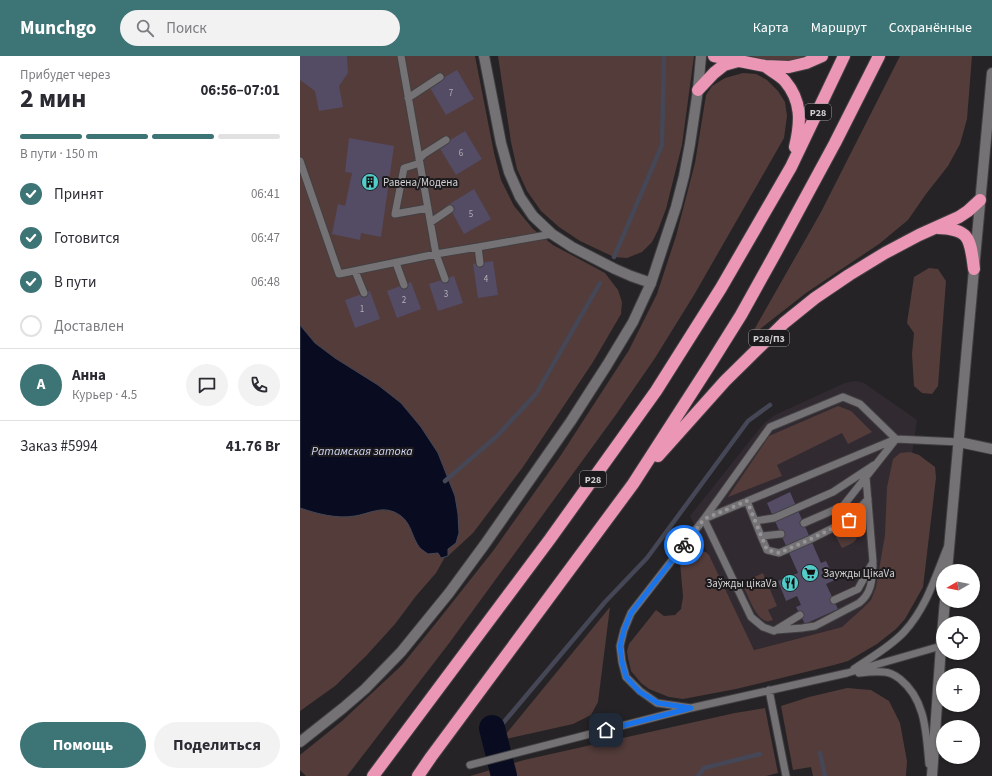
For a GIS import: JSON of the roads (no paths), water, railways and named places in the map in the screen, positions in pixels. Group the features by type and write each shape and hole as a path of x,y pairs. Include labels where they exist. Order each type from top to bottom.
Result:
{"highway":[{"path":"714,56 736,58 765,66 789,67 806,63 822,56"},
{"name":"Р28","path":"373,776 550,539 656,391 721,288 790,167 844,56"},
{"name":"Р28","path":"418,776 633,484 741,315 828,156 879,56"},
{"path":"698,90 714,73 736,58"},
{"path":"765,66 784,80 794,94 799,110 799,130 790,167"},
{"name":"Р28/П3","path":"633,484 725,381 784,323 815,298 849,275 885,253 919,235 959,217 980,200"},
{"path":"934,228 959,231 966,236 971,246 974,269"}],"street":[{"path":"484,56 501,143 509,172 520,197 533,216 552,234 572,247 615,269 651,283"},
{"path":"300,742 343,708 401,652 449,593 526,487 591,390 633,322 651,283 676,207 690,144 698,90 701,56"},
{"path":"948,564 980,200 989,132 992,73"},
{"path":"959,442 992,449"},
{"path":"931,776 940,660"}],"lane":[{"path":"401,56 436,254 445,279"},
{"path":"408,98 440,77"},
{"path":"428,208 395,214 404,168 420,161 424,154 446,140"},
{"path":"300,162 339,274 436,254 552,234"},
{"path":"431,222 450,209"},
{"path":"478,247 480,263"},
{"path":"396,263 404,285"},
{"path":"355,271 364,293"},
{"path":"691,708 658,703 640,692 626,677 620,646 624,630 631,613 704,519 770,427 843,397 860,404 896,439"},
{"path":"704,519 896,439 959,442"},
{"path":"804,523 843,506 896,439"},
{"path":"755,521 774,518 833,492 879,461"},
{"path":"704,519 751,618 763,628 774,631 815,626 859,603 865,599 869,592 872,582 873,562 866,477"},
{"path":"747,501 767,550 779,553 849,520 868,499"},
{"path":"761,536 781,534"},
{"path":"847,673 883,650 903,634 917,616 928,597 950,538"},
{"path":"834,600 858,589 873,562"},
{"path":"774,631 800,615"},
{"path":"470,765 691,708 847,673 936,647"},
{"path":"847,673 884,672 896,676 908,686 920,704 925,724 931,776"},
{"path":"769,690 786,776"}],"water":[{"name":"Ратамская затока","path":"300,325 315,343 335,358 378,385 401,403 421,427 438,453 455,496 458,514 459,533 456,543 448,549 448,556 441,558 438,553 428,554 422,550 417,544 405,519 389,510 379,510 355,516 341,517 320,514 300,508"}],"waterway":[{"path":"614,257 662,145 664,56"},
{"path":"445,481 497,436 536,394 600,283"},
{"path":"493,735 605,602 647,558 748,421 770,405"},
{"path":"492,728 504,776"},
{"path":"820,753 825,776"},
{"path":"698,776 704,768 760,754"}],"place":[{"name":"Равена/Модена","path":"370,182"},
{"name":"Заужды ЦікаVа","path":"810,573"},
{"name":"Заўжды цікаVа","path":"790,583"}]}
